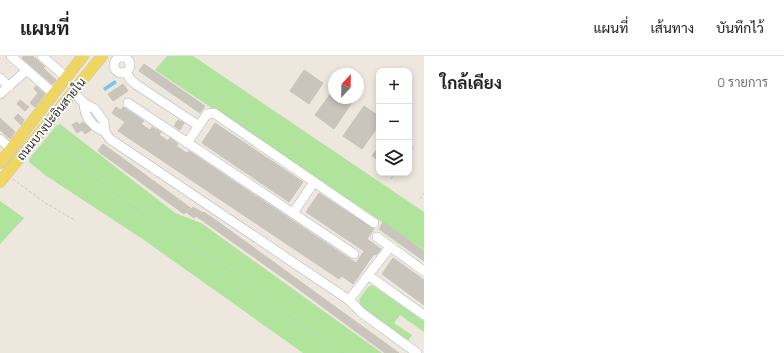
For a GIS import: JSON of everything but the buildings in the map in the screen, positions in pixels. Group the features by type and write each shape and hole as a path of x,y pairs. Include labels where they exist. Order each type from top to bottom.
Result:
{"main road":[{"name":"ถนนบางปะอินสายใน","path":"0,163 83,56"},
{"name":"ถนนบางปะอินสายใน","path":"3,178 102,56"}],"street":[{"path":"11,56 53,93"},
{"path":"42,56 66,77"},
{"path":"116,57 122,57 127,60 130,66 127,73 130,79 137,85 199,126"},
{"path":"0,94 27,70"},
{"path":"0,78 9,87"},
{"path":"74,92 84,103 84,112 94,127 105,132 110,139 349,300 362,313 417,353"},
{"path":"128,104 354,254"},
{"path":"187,143 207,114 214,114 374,223"},
{"path":"0,139 11,149"},
{"path":"293,214 314,182"},
{"path":"377,237 424,271"},
{"path":"349,300 390,247"},
{"path":"369,276 424,315"}],"path":[{"path":"40,131 56,145 68,151 80,160 90,173 120,198 233,273 267,301 342,353"},
{"path":"412,149 415,145"},
{"path":"3,178 76,222"},
{"path":"420,199 424,193"}],"green space":[{"path":"167,56 193,56 424,212 424,250 155,70"},
{"path":"60,124 175,213 201,223 382,353 303,353 144,240 45,175 29,162 29,159 56,126"},
{"path":"0,201 24,218 0,244"},
{"path":"372,285 424,321 424,332 400,315 394,323 412,335 408,341 361,307 359,299 368,287"}],"water":[{"path":"115,80 117,83 105,91 103,88"}]}
